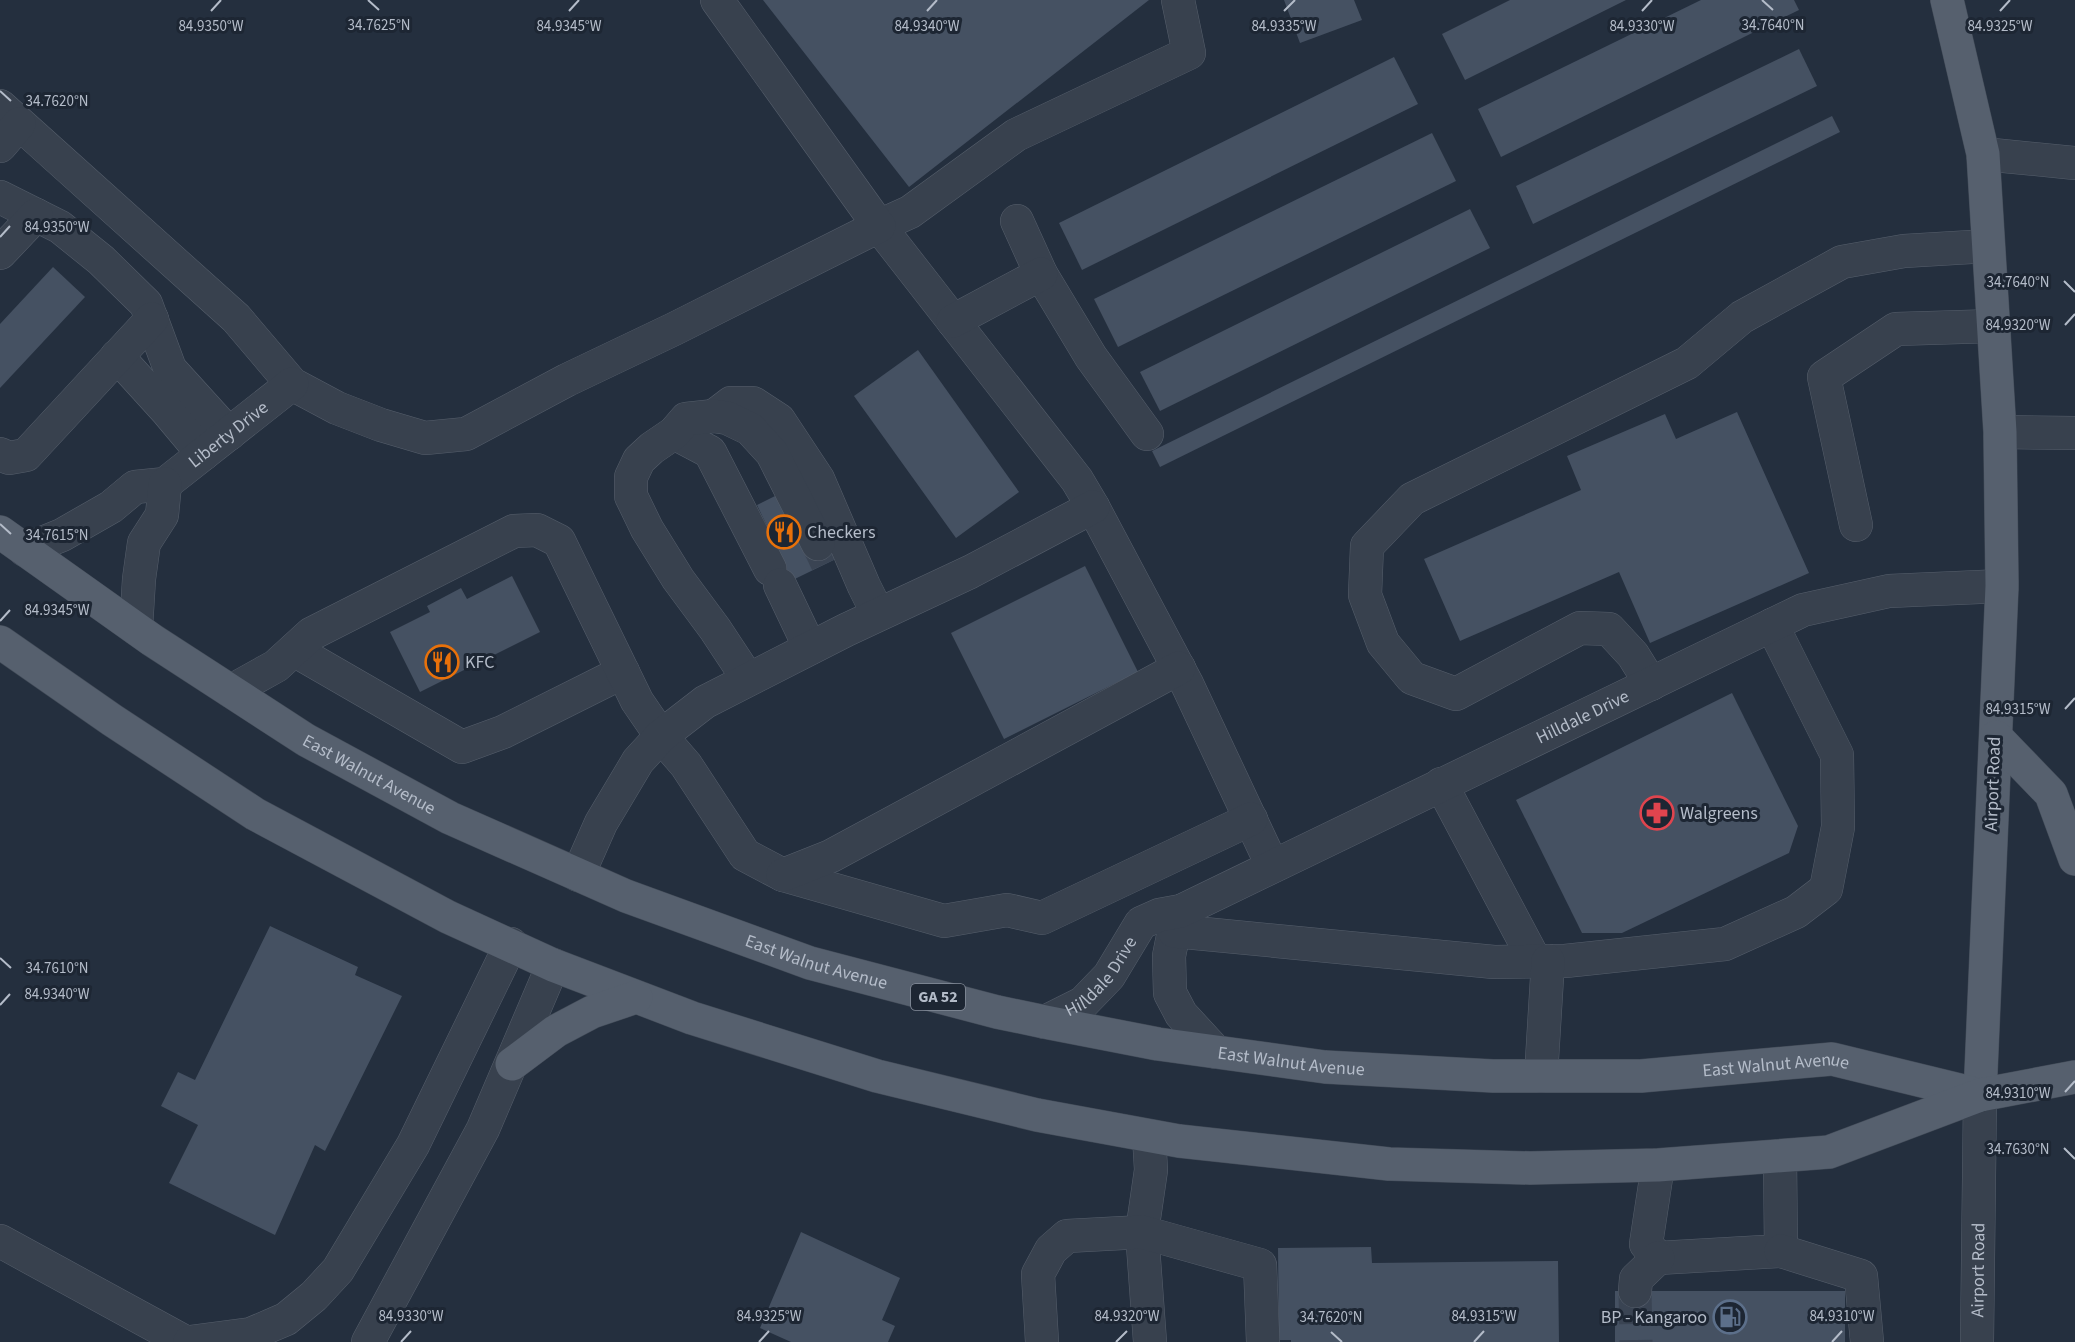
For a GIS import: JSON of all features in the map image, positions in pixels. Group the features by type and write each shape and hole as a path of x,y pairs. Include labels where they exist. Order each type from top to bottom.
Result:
{"main road":[{"name":"Airport Road","path":"1947,0 1983,154 2000,432 2002,586 1980,1095"},
{"name":"East Walnut Avenue","path":"13,541 136,628 306,740 450,818 626,896 810,963 1045,1022 1158,1044 1324,1067 1493,1076 1641,1076 1832,1059 1980,1095"},
{"name":"East Walnut Avenue","path":"0,642 112,720 255,814 448,917 553,965 692,1018 877,1076 1036,1115 1179,1142 1389,1164 1530,1168 1658,1165 1829,1152 1980,1095 2075,1077"},
{"path":"1995,737 2051,794 2075,859"},
{"path":"512,1064 556,1031 583,1017 636,997"}],"street":[{"path":"717,0 879,226 1077,480 1179,668 1272,866"},
{"path":"6,125 236,318 292,384 337,408 425,438 466,434 567,380 910,212 1016,135 1190,53 1178,0"},
{"path":"1983,154 2075,163"},
{"path":"0,197 60,226 101,260 146,304 170,369 229,434"},
{"path":"0,253 36,215"},
{"path":"1017,221 1041,274 1091,357 1147,434"},
{"path":"1651,684 1632,655 1609,629 1580,628 1456,694 1412,678 1383,643 1365,595 1367,546 1412,499 1687,363 1742,317 1842,262 1904,251 1988,246"},
{"path":"953,321 1041,274"},
{"path":"13,455 117,356 152,319"},
{"path":"1856,525 1824,377 1896,329 1994,326"},
{"path":"117,356 203,454"},
{"name":"Liberty Drive","path":"165,484 292,384"},
{"path":"714,416 731,403 753,403 779,420 818,479 871,600"},
{"path":"748,679 678,579 647,529 631,496 631,477 639,460 674,433 686,419 714,416 727,418 750,429 772,453 823,553 871,600"},
{"path":"2000,432 2075,433"},
{"path":"674,433 710,452 810,648"},
{"path":"13,541 62,535 111,507 135,487 165,484 162,515 144,543 136,628"},
{"path":"578,875 601,823 638,761 661,736 705,702 810,648 871,600 970,572 1093,507"},
{"path":"231,691 276,666 311,634 514,531 537,530 559,541 637,701 661,736 686,765 745,855 783,875 944,921 1007,910 1042,918 1251,819"},
{"name":"Hilldale Drive","path":"1045,1022 1083,1003 1109,976 1141,923 1159,915 1178,921 1272,866 1803,610 1889,591 2002,586"},
{"path":"1216,1052 1181,1014 1170,993 1169,956 1178,921 1494,962 1541,961 1725,944 1796,912 1826,888 1838,827 1837,755 1772,625"},
{"path":"294,650 462,747 503,732 623,672"},
{"path":"783,875 831,856 1179,668"},
{"path":"1441,784 1541,961 1541,1076"},
{"path":"190,1342 251,1334 286,1319 314,1296 338,1270 413,1145 511,945"},
{"path":"368,1342 483,1129 553,965"},
{"name":"Airport Road","path":"1977,1342 1980,1095"},
{"path":"1149,1136 1151,1170 1142,1232 1150,1342"},
{"path":"1780,1156 1781,1251"},
{"path":"1658,1165 1646,1244 1658,1258"},
{"path":"1042,1342 1038,1274 1051,1250 1067,1236 1142,1232 1260,1265 1263,1342"},
{"path":"0,1241 132,1329 185,1342"},
{"path":"1635,1291 1636,1278 1658,1258 1781,1251 1861,1276 1867,1342"}],"building":[{"path":"763,0 1149,0 909,187"},
{"path":"1284,0 1354,0 1362,20 1300,43"},
{"path":"1510,0 1626,0 1465,80 1442,34"},
{"path":"1701,0 1794,0 1799,10 1501,157 1478,109"},
{"path":"1799,49 1817,86 1533,224 1516,186"},
{"path":"1394,57 1418,104 1082,270 1059,223"},
{"path":"1832,116 1840,132 1160,467 1152,451"},
{"path":"1432,133 1456,181 1118,347 1094,299"},
{"path":"1470,209 1490,248 1160,411 1140,372"},
{"path":"53,267 85,297 0,388 0,324"},
{"path":"918,350 1019,492 956,538 854,396"},
{"path":"1737,412 1809,573 1650,643 1619,572 1460,641 1424,559 1581,490 1567,456 1665,414 1676,439"},
{"path":"781,493 829,539 838,558 770,591 784,562 757,505"},
{"path":"1085,566 1138,672 1004,739 951,633"},
{"name":"KFC","path":"512,576 540,632 420,692 390,632 430,612 427,606 461,588 467,599"},
{"name":"Walgreens","path":"1732,693 1798,826 1789,853 1622,933 1582,933 1516,800"},
{"path":"270,926 358,967 355,975 402,996 325,1151 315,1145 275,1235 169,1183 198,1125 161,1106 178,1072 195,1080"},
{"path":"801,1232 900,1278 882,1320 895,1326 888,1342 791,1342 760,1328"},
{"path":"1371,1247 1372,1263 1558,1261 1559,1342 1291,1342 1291,1340 1279,1340 1278,1248"},
{"name":"BP - Kangaroo","path":"1615,1291 1845,1291 1845,1342 1615,1342"}],"tunnel":[{"path":"818,544 827,563"},
{"path":"1635,1291 1636,1342"}],"place":[{"name":"Checkers","path":"784,532"},
{"name":"KFC","path":"442,662"},
{"name":"Walgreens","path":"1657,813"},
{"name":"BP - Kangaroo","path":"1730,1317"}]}
